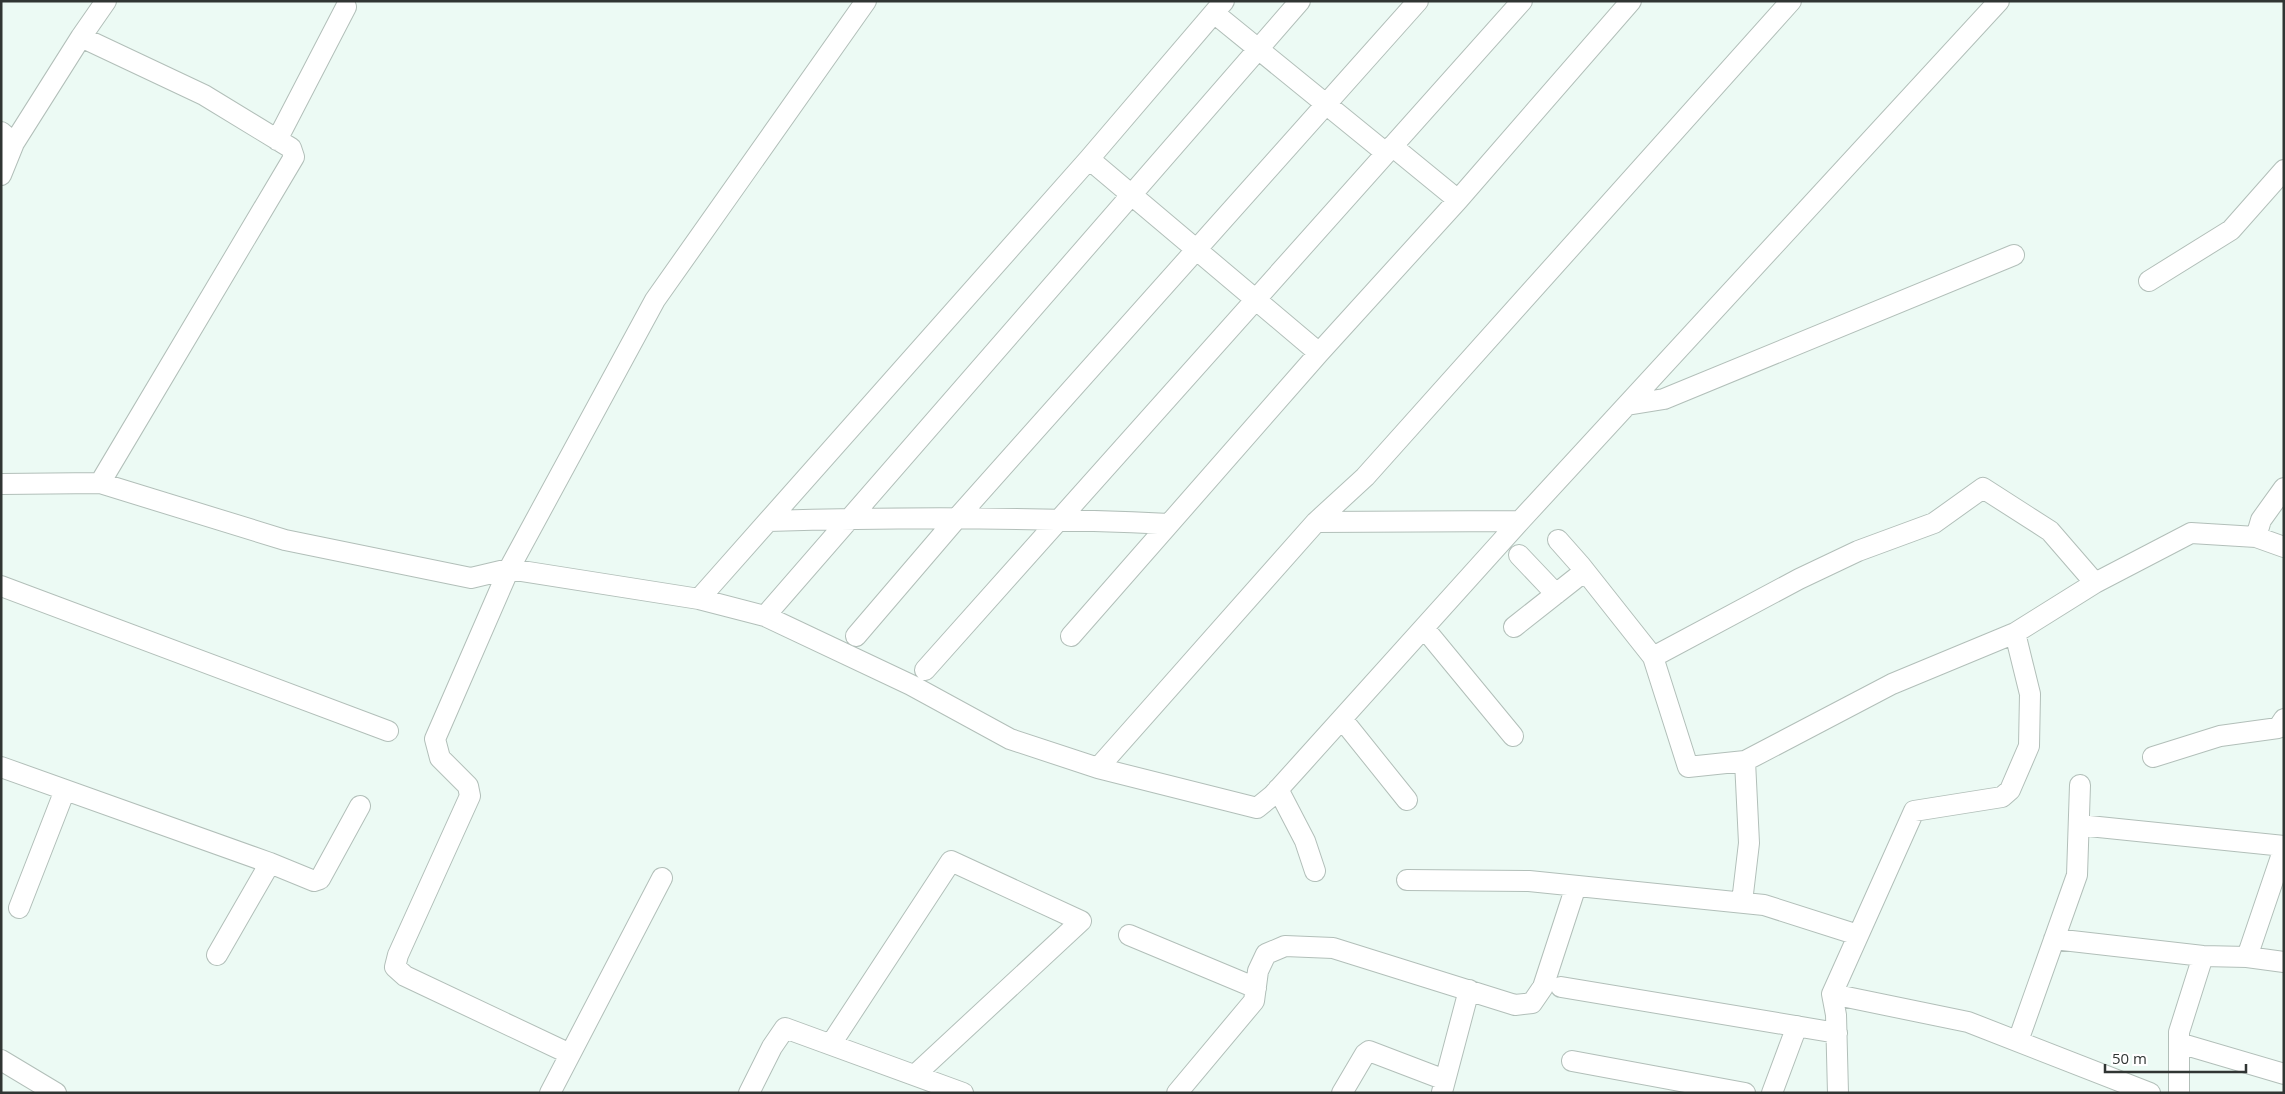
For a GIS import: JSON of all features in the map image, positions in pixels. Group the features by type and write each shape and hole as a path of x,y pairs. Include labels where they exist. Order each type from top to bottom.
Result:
{"street":[{"path":"1,175 8,137 82,37 106,1"},
{"path":"570,1054 405,976 395,967 398,955 470,796 468,786 440,758 435,738 509,569 655,300 866,1"},
{"path":"765,616 1130,194 1300,1"},
{"path":"856,636 957,518 1418,1"},
{"path":"925,670 1522,1"},
{"path":"1071,636 1319,353 1458,200 1631,1"},
{"path":"1098,768 1316,522 1365,477 1791,1"},
{"path":"1,484 100,483 285,540 471,578 509,569 699,599 765,616 911,685 1010,739 1098,768 1257,808 1278,789 1520,521 1999,1"},
{"path":"277,140 346,7"},
{"path":"699,599 1089,159 1219,7 1258,50 1326,105 1458,200"},
{"path":"82,37 204,95 291,148 294,157 100,483"},
{"path":"1089,159 1319,353"},
{"path":"2149,281 2231,230 2284,170"},
{"path":"1627,405 1664,399 2014,255"},
{"path":"1652,657 1798,579 1858,551 1934,523 1983,488 2050,531 2095,582"},
{"path":"2256,537 2261,520 2284,488"},
{"path":"768,521 1060,518 1169,524"},
{"path":"1316,522 1520,521"},
{"path":"1558,540 1585,571 1652,657 1688,767 1745,761 1892,684 2015,633 2095,582 2192,533 2256,537 2284,547"},
{"path":"1519,555 1556,594"},
{"path":"1514,627 1585,571"},
{"path":"1,586 388,731"},
{"path":"1424,628 1513,736"},
{"path":"1838,1093 1836,1015 1832,994 1914,811 2002,796 2010,790 2028,746 2030,694 2015,633"},
{"path":"1342,719 1407,800"},
{"path":"2153,757 2220,736 2278,728 2284,719"},
{"path":"1742,902 1749,843 1745,761"},
{"path":"1,767 270,863 314,882 320,879 360,806"},
{"path":"2018,1041 2077,874 2080,785"},
{"path":"1278,789 1305,841 1314,871"},
{"path":"19,908 66,790"},
{"path":"2079,825 2284,847 2247,957"},
{"path":"831,1044 951,862 1082,920 916,1074"},
{"path":"217,955 270,863"},
{"path":"550,1093 662,878"},
{"path":"1408,880 1529,881 1742,902 1764,905 1858,935"},
{"path":"1177,1093 1254,1001 1258,971 1266,954 1285,946 1333,948 1515,1005 1532,1003 1543,987 1576,886"},
{"path":"1129,935 1256,988"},
{"path":"2054,939 2203,956 2247,957 2284,962"},
{"path":"2179,1093 2179,1032 2203,956"},
{"path":"1561,987 1837,1033"},
{"path":"1342,1093 1365,1054 1369,1051 1444,1086 1470,990"},
{"path":"1832,994 1968,1022 2150,1093"},
{"path":"1772,1093 1797,1026"},
{"path":"749,1093 772,1047 785,1028 964,1093"},
{"path":"2178,1043 2284,1074"},
{"path":"1,1060 56,1093"},
{"path":"1572,1061 1745,1093"}]}
